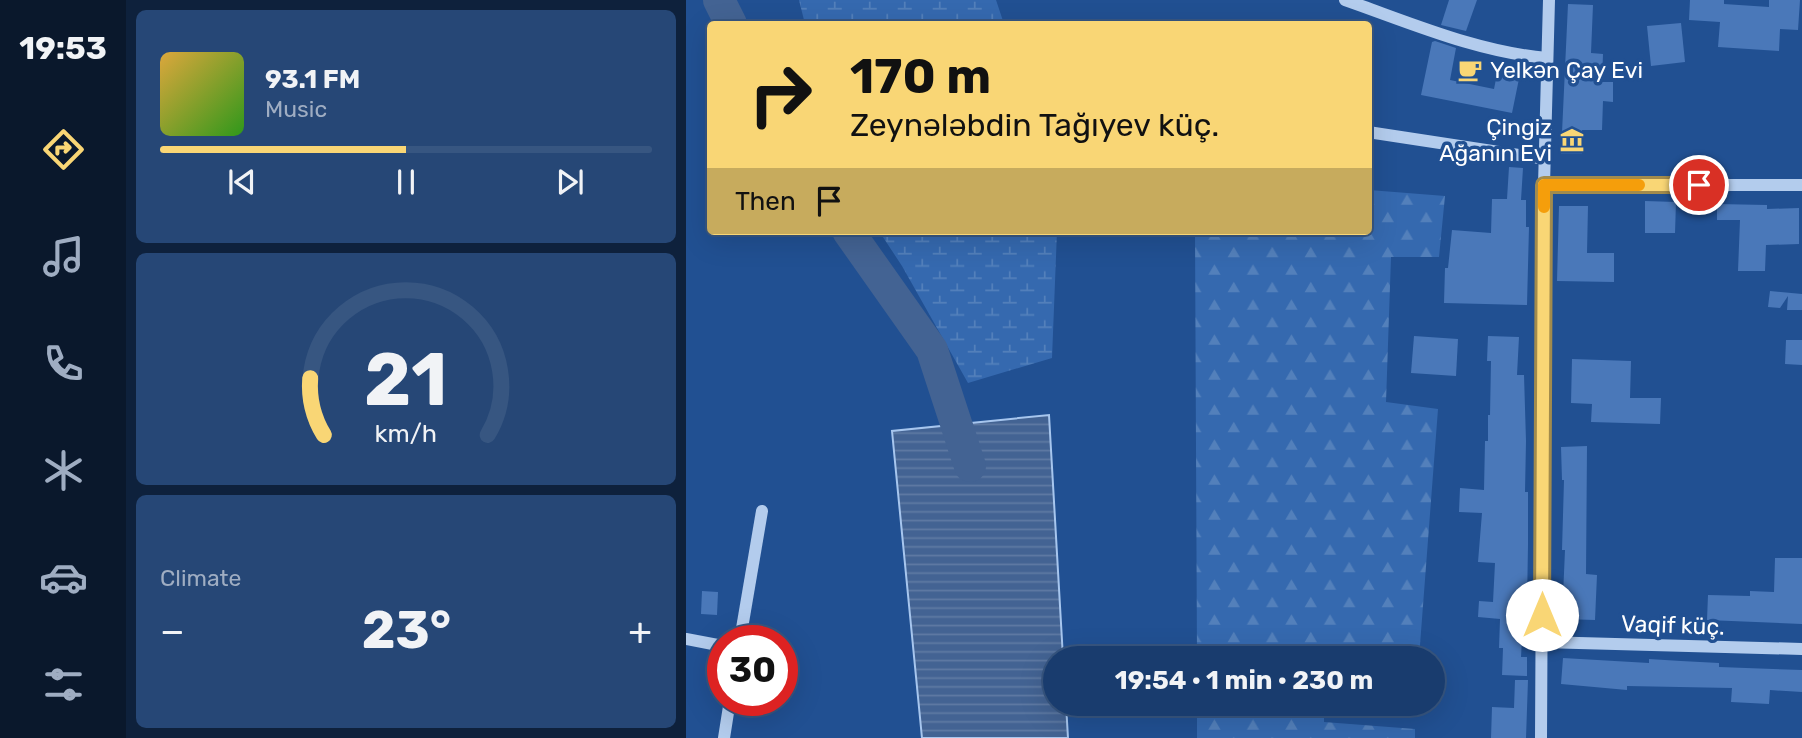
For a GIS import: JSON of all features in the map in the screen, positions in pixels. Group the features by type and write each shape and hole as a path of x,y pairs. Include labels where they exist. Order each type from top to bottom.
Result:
{"street":[{"path":"1345,0 1472,44 1514,55 1547,58"},
{"path":"1541,738 1544,185 1549,0"},
{"path":"1372,133 1545,159"},
{"path":"1544,185 1802,185"},
{"path":"743,625 762,511"},
{"path":"686,639 707,643"},
{"name":"Vaqif küç.","path":"1542,642 1802,649"},
{"path":"724,738 727,716"}],"green space":[{"path":"799,0 996,0 1003,21 804,21"},
{"path":"1372,190 1445,196 1439,257 1391,257 1386,402 1438,409 1420,646 1197,646 1195,235 1372,235"},
{"path":"882,235 1057,235 1052,358 968,383"},
{"path":"1197,716 1324,716 1324,722 1415,729 1415,738 1197,738"}],"shaded area":[{"path":"1049,415 1062,646 1043,646 1043,716 1067,716 1068,738 922,738 892,431"}],"building":[{"path":"1449,0 1477,0 1466,31 1441,25"},
{"path":"1690,0 1724,0 1724,4 1769,7 1769,0 1800,0 1798,30 1780,29 1779,51 1718,47 1720,22 1689,20"},
{"path":"1568,4 1593,5 1591,53 1603,54 1602,82 1613,82 1613,102 1603,101 1602,130 1582,130 1582,154 1561,154"},
{"path":"1681,23 1685,62 1651,66 1647,26"},
{"path":"1432,42 1456,48 1450,80 1494,89 1499,64 1521,69 1512,113 1421,95"},
{"path":"1509,167 1523,168 1521,200 1526,200 1526,227 1529,227 1527,305 1444,303 1445,268 1448,268 1452,230 1491,233 1492,199 1507,199"},
{"path":"1645,201 1676,202 1675,233 1645,233"},
{"path":"1717,204 1767,205 1767,209 1799,208 1799,244 1766,245 1765,271 1738,271 1740,220 1717,220"},
{"path":"1559,206 1588,206 1587,253 1614,253 1614,282 1557,281"},
{"path":"1770,291 1802,294 1802,310 1787,310 1788,296 1780,308 1768,307"},
{"path":"1414,336 1458,339 1456,376 1411,373"},
{"path":"1488,336 1519,337 1517,375 1524,375 1528,545 1526,620 1523,620 1521,657 1527,657 1527,676 1502,675 1500,619 1478,617 1479,601 1493,602 1495,563 1478,562 1482,513 1459,512 1460,488 1484,490 1485,441 1488,441 1490,415 1491,361 1487,361"},
{"path":"1786,340 1802,340 1802,365 1785,364"},
{"path":"1572,359 1631,361 1630,398 1661,398 1660,424 1591,422 1592,404 1571,403"},
{"path":"1587,446 1586,574 1597,575 1595,620 1562,619 1565,550 1562,550 1564,480 1561,447"},
{"path":"1775,558 1802,558 1802,624 1707,620 1708,595 1750,596 1750,591 1774,592"},
{"path":"702,591 718,592 717,615 701,614"},
{"path":"1563,658 1649,663 1649,659 1719,663 1719,667 1802,670 1802,692 1770,690 1769,704 1731,702 1732,688 1627,686 1627,690 1561,684"},
{"path":"1515,680 1528,680 1526,738 1491,738 1492,707 1514,708"}],"waterway":[{"path":"719,0 730,21"},
{"path":"851,235 932,350 970,466"}],"slow traffic":[{"path":"1544,207 1544,185 1639,185"}],"place":[{"name":"Yelkən Çay Evi","path":"1470,70"},
{"name":"Çingiz Ağanın Evi","path":"1572,140"}],"route":[{"path":"1542,615 1544,185 1699,185"}]}
